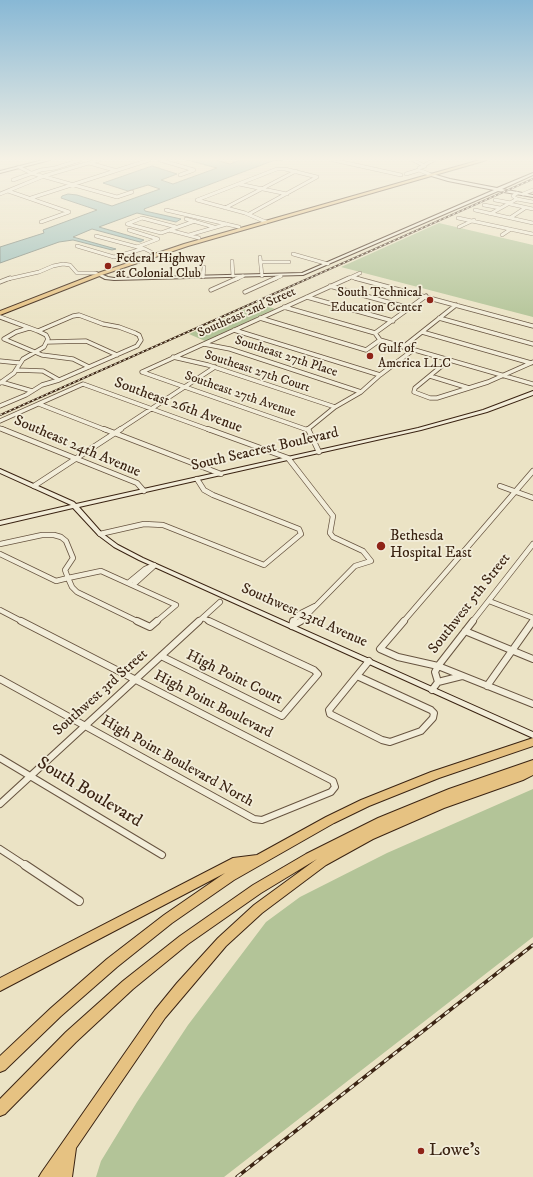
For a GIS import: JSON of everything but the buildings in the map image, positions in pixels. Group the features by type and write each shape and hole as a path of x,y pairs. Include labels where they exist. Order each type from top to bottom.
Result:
{"highway":[{"path":"0,1065 56,1012 117,959 203,894 258,859 330,820 386,794 435,775 533,742"},
{"path":"0,1109 56,1051 124,989 190,936 257,890 316,854 382,821 435,798 533,764"},
{"path":"47,1177 160,1014 222,942 270,899 322,862 369,836 423,812 519,777 533,770"},
{"path":"0,985 237,861 258,859"},
{"path":"64,1177 71,1142"}],"main road":[{"path":"151,255 160,254 284,215"},
{"path":"0,309 165,249 239,226 286,215"},
{"path":"160,254 165,249"},
{"path":"0,313 98,274"}],"street":[{"path":"41,222 61,215"},
{"path":"187,215 239,226"},
{"path":"251,215 263,221"},
{"path":"0,282 13,277 39,272 53,266 67,264 70,265 76,273 98,274 114,279 281,276 303,274 439,215"},
{"path":"495,215 533,223"},
{"path":"510,218 515,215"},
{"path":"176,227 142,218 127,224 162,233 194,221"},
{"path":"458,218 474,220 533,234"},
{"path":"528,222 533,218"},
{"path":"186,219 216,227"},
{"path":"459,227 474,220"},
{"path":"189,235 228,223"},
{"path":"502,235 511,229"},
{"path":"129,230 158,239 137,247"},
{"path":"169,230 189,235 189,237 197,239"},
{"path":"96,236 142,248 151,255"},
{"path":"77,246 114,257 142,248"},
{"path":"293,254 328,264"},
{"path":"260,257 262,276"},
{"path":"232,261 233,276"},
{"path":"261,262 289,262"},
{"path":"203,277 204,267"},
{"name":"Southeast 2nd Street","path":"142,372 360,273"},
{"path":"211,290 243,276"},
{"path":"244,292 281,276"},
{"path":"351,277 533,326"},
{"path":"330,286 410,308"},
{"path":"375,333 426,296"},
{"path":"307,297 393,321"},
{"path":"403,347 456,305"},
{"path":"284,307 375,333 380,340 533,384"},
{"path":"1,405 42,385 59,380 137,346 141,341 139,335 120,327 103,324 80,315 73,316 38,331"},
{"path":"0,318 38,331 48,337 48,342 44,347 23,359 16,370 1,382"},
{"path":"260,318 366,350 380,340"},
{"path":"439,318 533,344"},
{"path":"27,328 4,339 47,357 73,359 89,367"},
{"path":"234,330 380,375"},
{"path":"422,332 532,363"},
{"path":"48,342 86,341 117,355"},
{"name":"Southeast 27th Place","path":"203,344 230,349 361,392"},
{"path":"308,429 335,407 361,392 380,375 413,350"},
{"name":"Southeast 27th Court","path":"173,357 215,367 335,407"},
{"path":"448,360 414,388 414,392 435,398 470,388 503,376 532,363"},
{"path":"0,361 20,363"},
{"path":"34,486 215,367"},
{"path":"16,370 43,372 59,380"},
{"name":"Southeast 27th Avenue","path":"142,372 308,429 319,452"},
{"path":"430,376 470,388"},
{"path":"1,382 32,391"},
{"name":"Southeast 26th Avenue","path":"39,404 83,384 288,458"},
{"name":"South Seacrest Boulevard","path":"0,523 319,452 460,418 533,393"},
{"path":"0,421 39,404 221,474"},
{"name":"Southeast 24th Avenue","path":"0,428 137,483 144,490"},
{"path":"288,458 333,516 330,533 333,537 362,551 371,561 355,566 299,623 292,626"},
{"path":"533,471 380,649 398,657 438,666 533,704"},
{"path":"0,472 76,506"},
{"path":"100,534 137,525 157,524 174,528 264,565 268,564 301,534 299,529 213,495 204,490 197,479"},
{"path":"500,486 533,498"},
{"name":"Southwest 23rd Avenue","path":"76,506 100,534 122,549 154,565 533,735"},
{"path":"0,544 42,535 51,534 61,537 67,543 73,558 65,570 68,578 72,587 77,592 150,627 176,605 101,571 68,578 53,580 0,554"},
{"name":"Southwest 5th Street","path":"438,682 435,672 438,666 533,544"},
{"path":"131,584 150,571 154,565"},
{"path":"489,601 533,618"},
{"name":"Southwest 3rd Street","path":"0,804 220,602"},
{"name":"High Point Boulevard","path":"0,610 333,781 335,784 336,788 331,792 258,821"},
{"name":"High Point Court","path":"161,656 282,716 318,674 314,670 203,618"},
{"path":"487,686 533,621"},
{"path":"465,632 533,659"},
{"path":"357,676 431,710 434,713 434,717 423,730 390,742 382,740 331,716 329,710 369,661"},
{"path":"432,690 438,682 463,676"},
{"name":"High Point Boulevard North","path":"0,679 258,821"},
{"name":"South Boulevard","path":"0,758 162,855"},
{"path":"0,849 79,901"}],"green space":[{"path":"439,223 533,245 533,317 341,267"},
{"path":"259,303 275,309 205,341 189,334"},
{"path":"533,789 533,937 224,1177 96,1177 101,1161 137,1102 188,1025 266,922 300,897 387,853"}],"water":[{"path":"84,215 132,215 99,227 144,240 140,242 92,229 73,237 116,249 112,250 73,240 59,242 0,263 0,247 44,233 43,230"},
{"path":"145,215 163,215 181,219 176,222"}],"railway":[{"path":"0,415 452,215"},
{"path":"237,1177 533,945"}],"place":[{"name":"Federal Highway at Colonial Club","path":"108,266"},
{"name":"South Technical Education Center","path":"430,300"},
{"name":"Gulf of America LLC","path":"370,356"},
{"name":"Bethesda Hospital East","path":"381,546"},
{"name":"Lowe's","path":"421,1151"}]}
